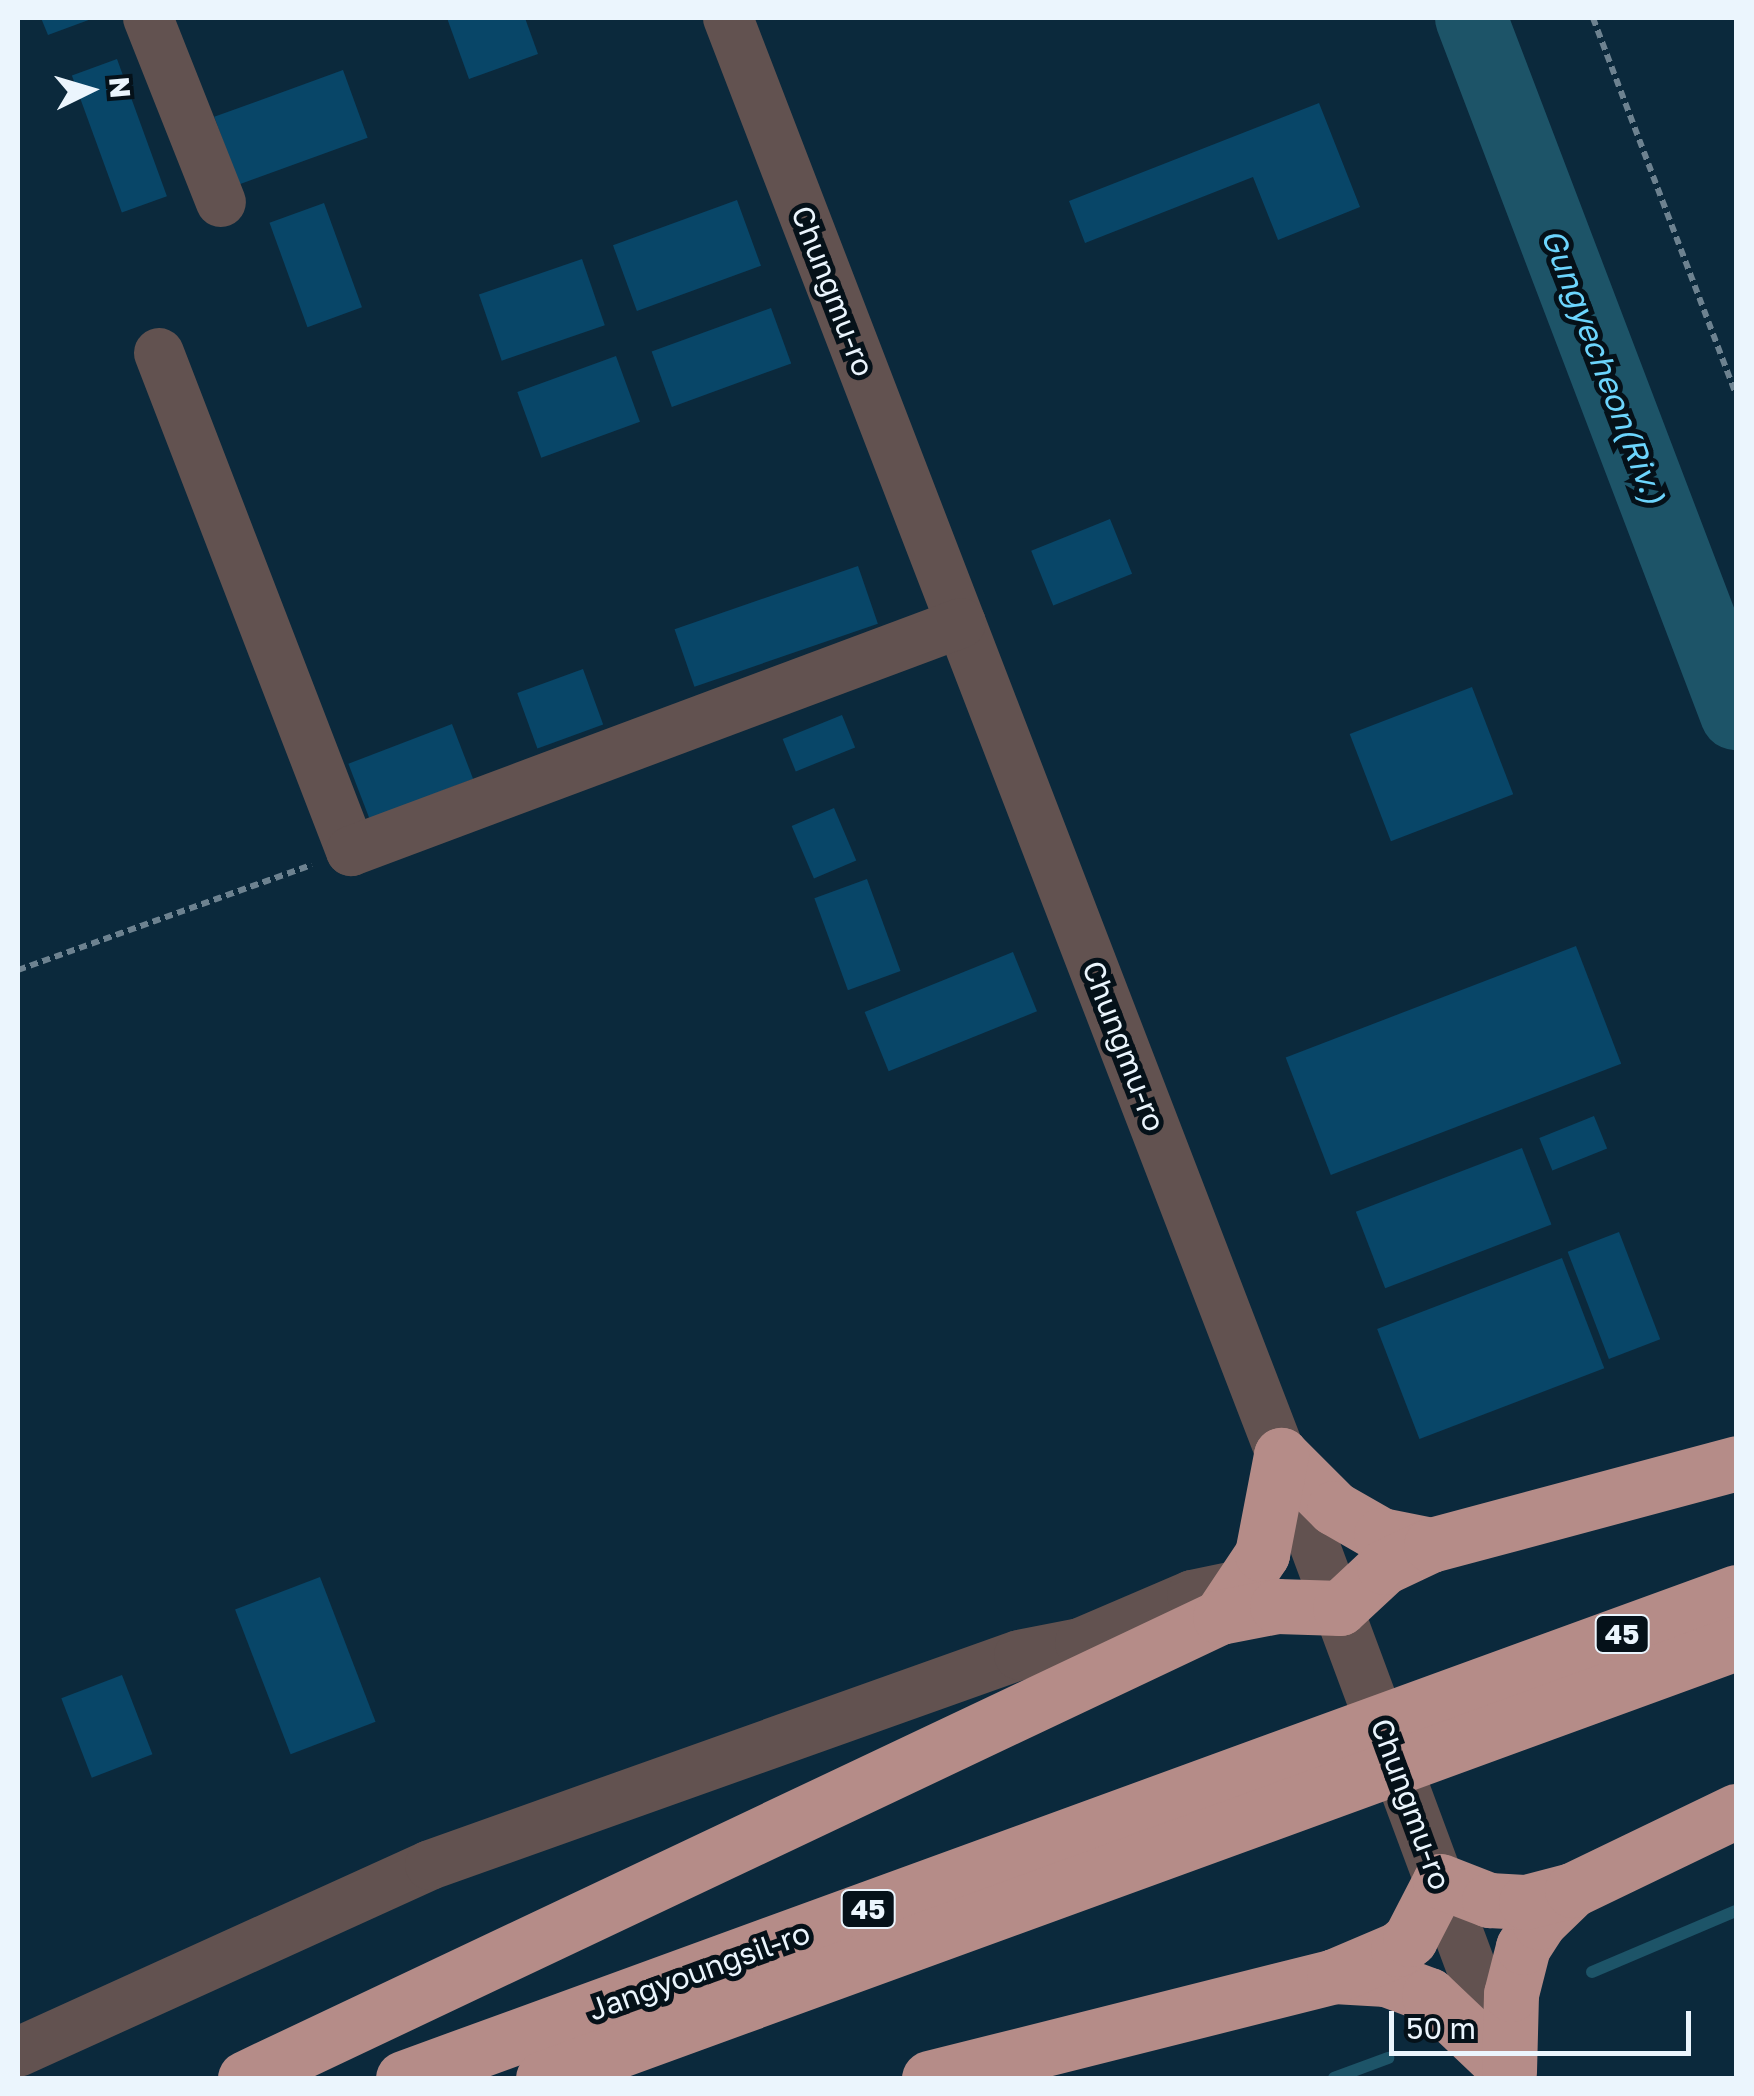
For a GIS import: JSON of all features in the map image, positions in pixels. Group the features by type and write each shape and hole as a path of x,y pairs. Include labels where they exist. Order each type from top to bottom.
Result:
{"highway":[{"path":"1281,1454 1334,1508 1381,1535 1431,1545"},
{"path":"245,2078 1230,1601 1262,1554 1281,1454"},
{"path":"1230,1601 1340,1608 1384,1567 1431,1545 1736,1462"},
{"name":"45","path":"1339,1762 1513,1699 1736,1592"},
{"name":"45","path":"1513,1699 1736,1643"},
{"name":"Jangyoungsil-ro","path":"402,2078 1339,1762"},
{"name":"Jangyoungsil-ro","path":"543,2078 1339,1762"},
{"path":"929,2078 1334,1976 1398,1949 1410,1939 1440,1882 1489,1900 1526,1902 1572,1890 1736,1811"},
{"path":"1511,2074 1511,1994 1523,1946 1539,1922 1572,1890"},
{"path":"1334,1976 1386,1978 1429,1995 1511,2074"}],"street":[{"path":"148,18 221,202"},
{"name":"Chungmu-ro","path":"728,18 1340,1608 1511,2074"},
{"path":"159,352 351,851 961,623"},
{"path":"18,2052 430,1865 1019,1655 1080,1643 1192,1595 1230,1601"}],"path":[{"path":"1593,18 1736,394"},
{"path":"18,970 351,851"}],"building":[{"path":"41,18 94,18 48,35"},
{"path":"447,18 525,18 538,54 469,79"},
{"path":"117,59 167,196 122,213 72,75"},
{"path":"343,70 368,138 239,185 214,117"},
{"path":"1319,103 1360,207 1278,240 1253,177 1085,243 1069,201"},
{"path":"737,200 761,266 637,311 613,245"},
{"path":"324,203 362,307 307,327 269,223"},
{"path":"582,259 605,325 502,361 479,294"},
{"path":"771,308 791,363 672,407 652,351"},
{"path":"616,356 640,422 541,458 517,392"},
{"path":"1110,519 1132,574 1053,606 1031,551"},
{"path":"858,566 878,624 694,687 675,629"},
{"path":"583,669 603,724 537,748 517,693"},
{"path":"1472,687 1513,794 1391,841 1350,734"},
{"path":"842,715 855,747 796,771 783,739"},
{"path":"452,724 473,779 370,819 348,764"},
{"path":"834,808 856,860 814,878 792,826"},
{"path":"867,879 901,971 848,990 814,898"},
{"path":"1576,946 1621,1064 1331,1175 1286,1057"},
{"path":"1013,952 1037,1011 889,1071 865,1012"},
{"path":"1594,1116 1607,1148 1552,1171 1539,1138"},
{"path":"1522,1148 1551,1225 1385,1288 1356,1212"},
{"path":"1619,1232 1660,1339 1609,1359 1568,1252"},
{"path":"1562,1258 1604,1368 1419,1439 1377,1329"},
{"path":"320,1577 376,1722 291,1754 235,1610"},
{"path":"122,1675 152,1754 92,1778 61,1698"}],"waterway":[{"name":"Gungyecheon(Riv.)","path":"1471,18 1736,714"},
{"path":"1592,1972 1736,1911"},
{"path":"1334,2078 1388,2058"}]}
